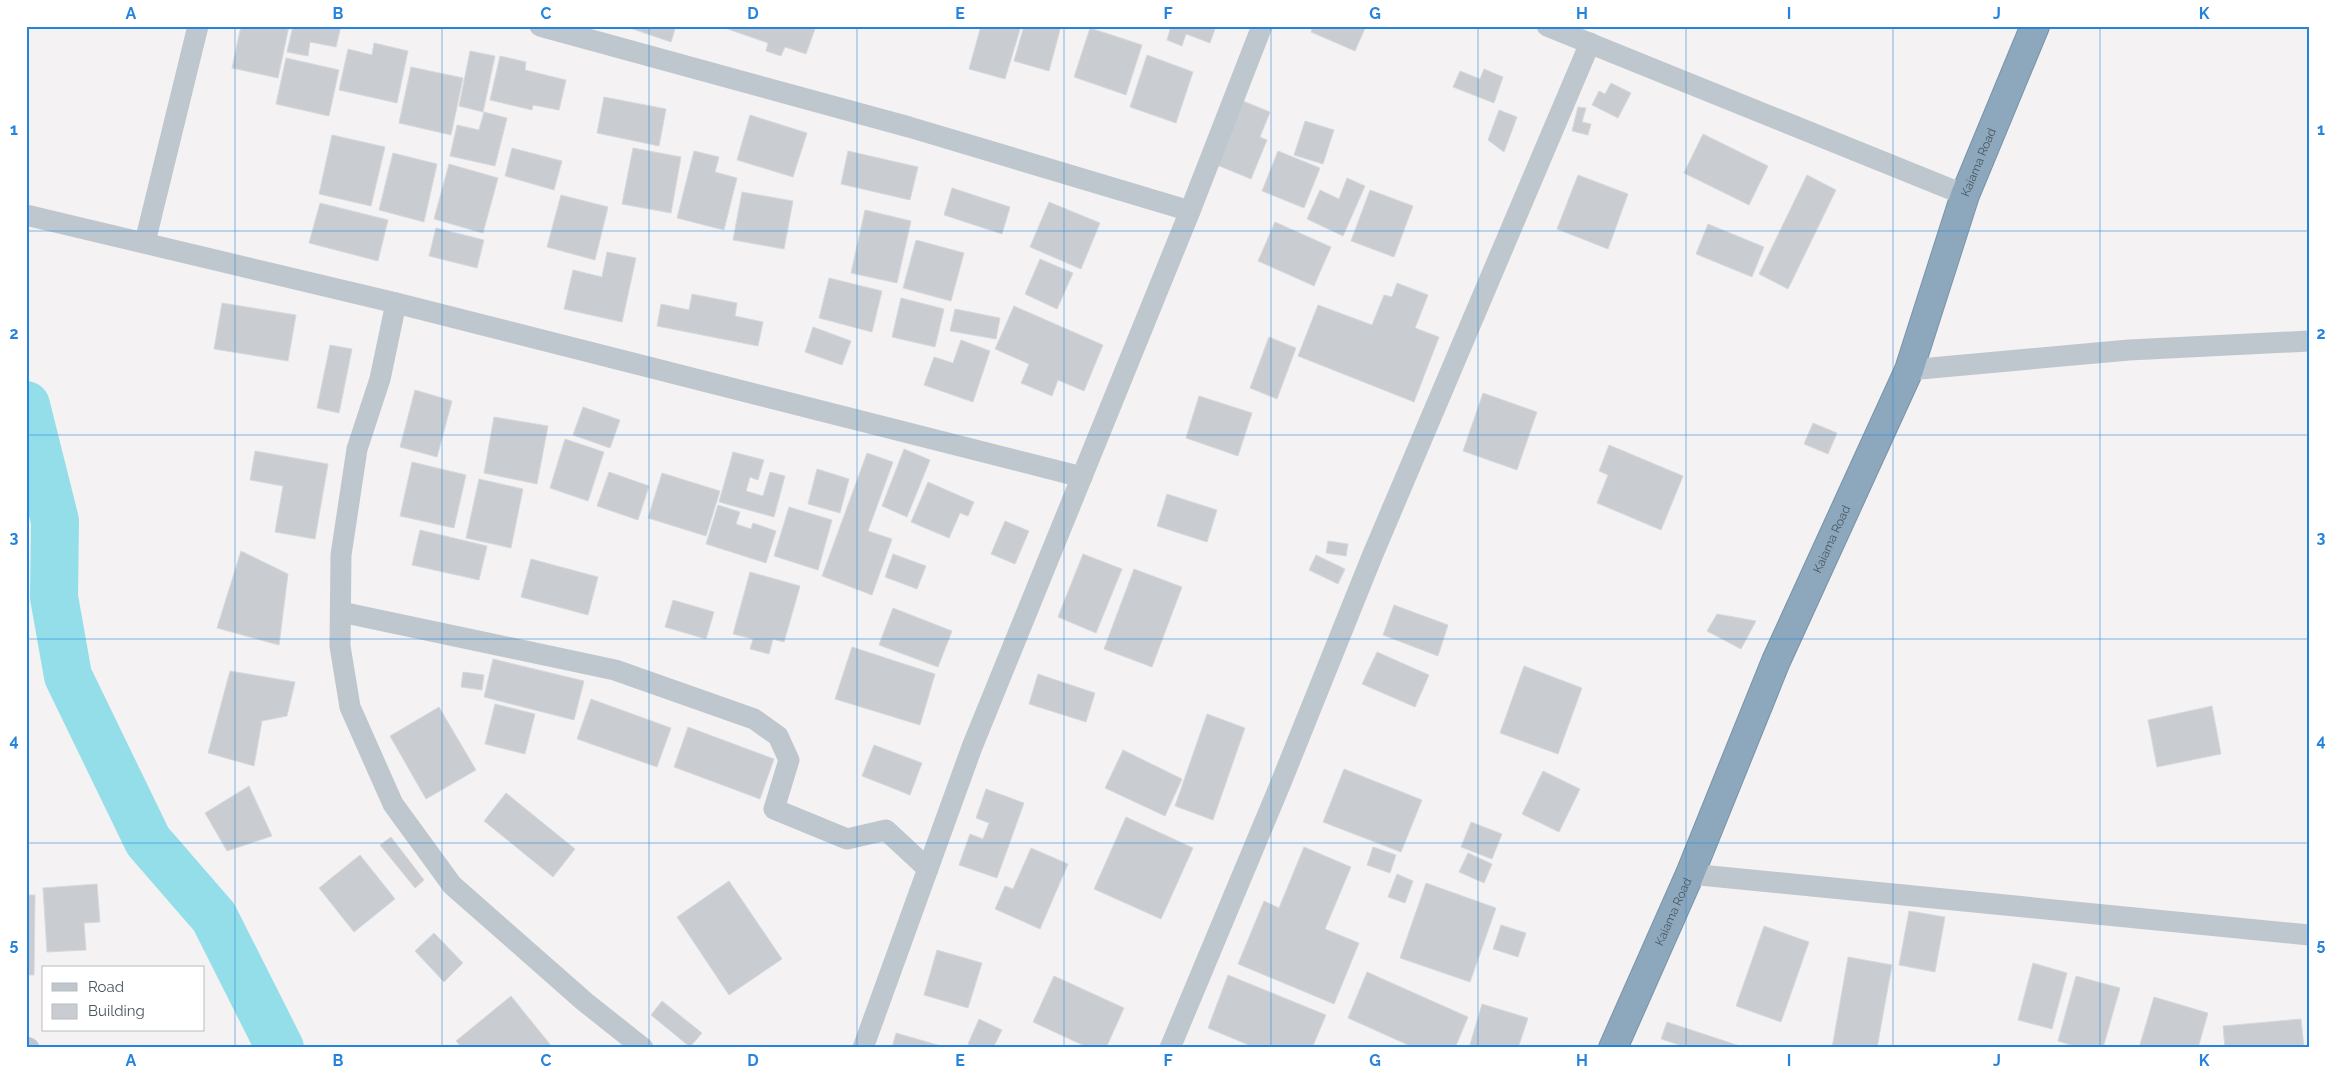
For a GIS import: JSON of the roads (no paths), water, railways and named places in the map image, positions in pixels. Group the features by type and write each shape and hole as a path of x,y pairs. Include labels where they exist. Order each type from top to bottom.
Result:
{"highway":[{"name":"Kaiama Road","path":"1613,1048 1690,874 1776,661 1909,370 1965,195 2036,26"}],"street":[{"path":"144,242 198,26"},
{"path":"540,26 909,127 1190,211"},
{"path":"863,1048 972,747 1190,211 1262,26"},
{"path":"1547,26 1965,195"},
{"path":"1170,1048 1280,785 1373,554 1590,43"},
{"path":"26,215 396,303 1082,476"},
{"path":"396,303 380,379 357,449 341,555 340,646 350,707 393,804 452,884 585,1002 643,1048"},
{"path":"1909,370 2129,350 2309,341"},
{"path":"341,612 615,670 754,719 778,736 789,760 774,809 847,839 886,830 928,869"},
{"path":"1690,874 2309,935"}],"waterway":[{"path":"26,405 55,521 54,597 68,676 148,841 214,917 280,1048"}]}
